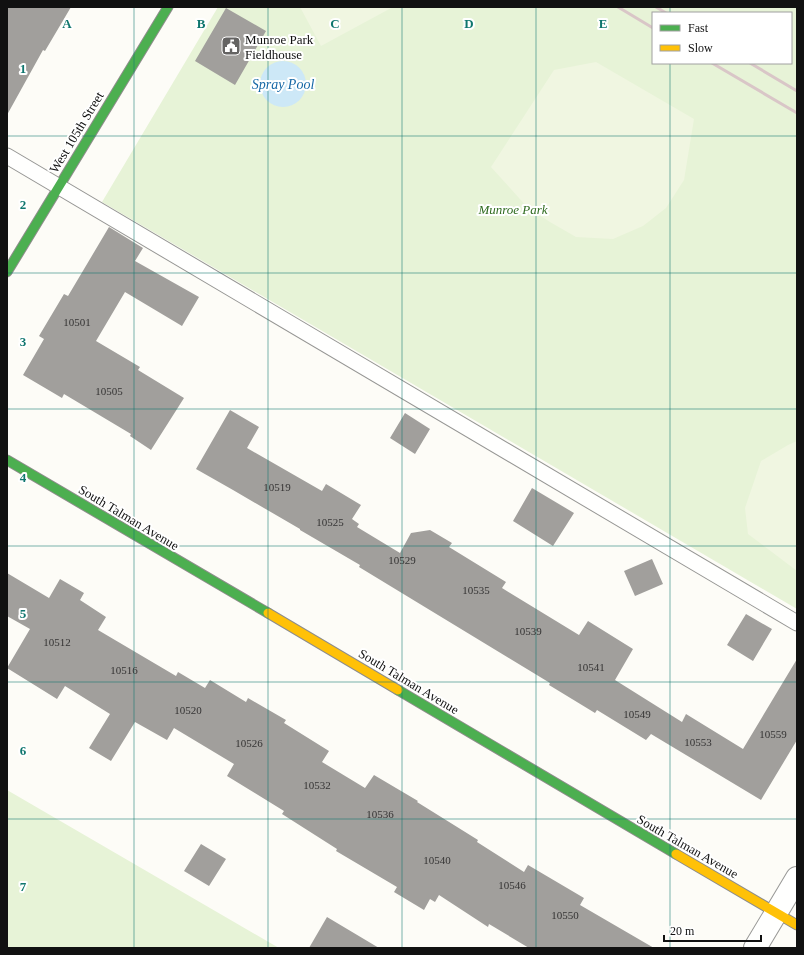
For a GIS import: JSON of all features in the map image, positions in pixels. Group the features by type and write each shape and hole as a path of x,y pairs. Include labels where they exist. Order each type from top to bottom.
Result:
{"street":[{"name":"West 105th Street","path":"7,272 168,7"},
{"name":"South Talman Avenue","path":"7,460 797,925"},
{"path":"755,948 797,878"}],"lane":[{"path":"7,156 797,623"}],"green space":[{"name":"Munroe Park","path":"218,7 797,7 797,609 102,202"},
{"path":"300,7 393,7 321,46"},
{"path":"596,62 694,119 684,180 666,208 643,226 613,239 576,237 550,222 528,208 491,167 554,70"},
{"path":"797,441 797,571 748,534 745,508 761,461"},
{"path":"7,790 279,948 7,948"}],"water":[{"name":"Spray Pool","path":"278,61 288,61 296,65 302,71 306,79 306,89 302,97 296,103 288,107 278,107 270,103 264,97 260,89 260,79 264,71 270,65"}],"building":[{"path":"7,7 71,7 45,51 43,50 7,115"},
{"name":"Munroe Park Fieldhouse","path":"226,8 266,31 235,85 195,61"},
{"path":"109,227 143,248 135,261 199,297 182,326 125,292 96,341 140,367 138,370 184,398 151,450 130,436 131,434 64,394 62,398 23,375 44,339 39,336 64,294 68,296"},
{"path":"230,410 259,427 247,448 322,491 326,484 361,505 352,519 359,524 357,527 400,553 411,533 430,530 452,543 449,547 506,582 502,588 579,635 588,621 633,649 615,680 682,722 686,714 743,749 797,659 797,740 761,800 651,734 646,740 597,710 595,713 549,685 550,683 359,567 360,565 196,469"},
{"path":"405,413 430,429 415,454 390,438"},
{"path":"532,488 574,513 553,546 513,521"},
{"path":"652,559 663,584 635,596 624,571"},
{"path":"7,573 49,598 60,579 84,593 80,600 106,617 98,630 176,676 178,672 205,688 210,680 246,702 248,698 286,720 284,723 329,751 322,762 365,788 374,775 418,801 417,802 478,840 477,842 524,872 528,865 584,898 580,905 654,948 529,948 489,924 488,927 439,895 435,902 430,899 424,910 394,892 397,887 336,851 337,849 282,814 284,811 227,776 234,764 174,728 167,740 135,722 111,761 89,748 110,714 65,686 57,699 7,668 30,629 7,616"},
{"path":"746,614 772,629 753,661 727,645"},
{"path":"201,844 226,859 209,886 184,871"},
{"path":"327,917 379,948 309,948"}],"railway":[{"path":"618,7 652,27"},
{"path":"656,7 664,12"},
{"path":"714,64 797,113"},
{"path":"752,64 797,91"}],"traffic: fast":[{"path":"7,272 168,7"},
{"path":"7,460 268,613"},
{"path":"398,690 676,854"}],"traffic: slow":[{"path":"268,613 398,690"},
{"path":"676,854 797,925"}],"place":[{"name":"Munroe Park Fieldhouse","path":"231,46"}]}
